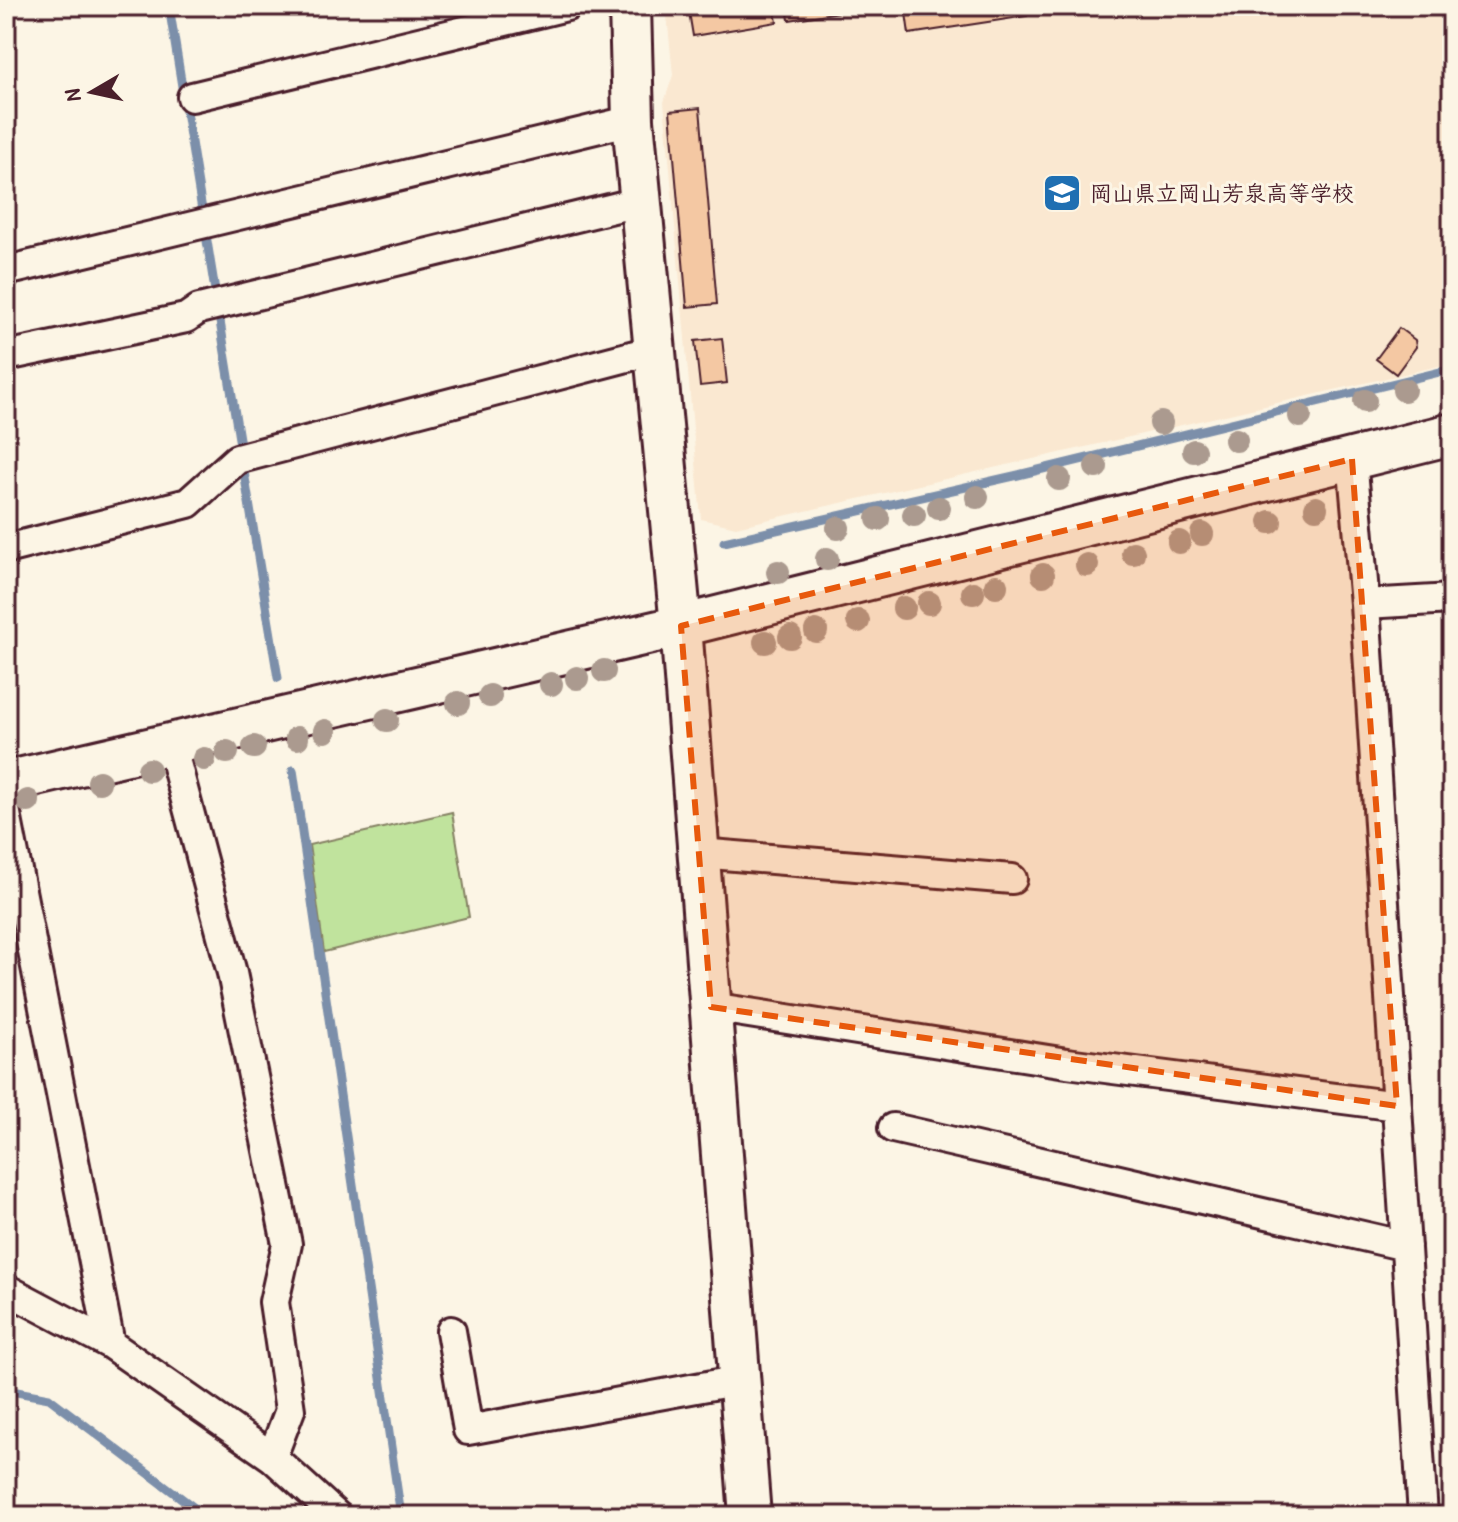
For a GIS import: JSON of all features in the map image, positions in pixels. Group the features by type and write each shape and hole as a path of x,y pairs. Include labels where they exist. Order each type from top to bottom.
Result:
{"street":[{"path":"192,97 567,6"},
{"path":"630,6 633,120 681,626 750,1516"},
{"path":"6,271 633,120"},
{"path":"6,356 186,318 218,305 642,201"},
{"path":"6,549 188,503 237,459 654,350"},
{"path":"6,782 681,626 1452,434"},
{"path":"1352,459 1365,604 1423,1516"},
{"path":"1365,604 1452,599"},
{"path":"171,744 232,973 287,1244 274,1302 290,1410 272,1457"},
{"path":"6,814 110,1344"},
{"path":"699,853 1012,879"},
{"path":"711,1007 1067,1063 1397,1106"},
{"path":"893,1128 1406,1246"},
{"path":"6,1289 110,1344 272,1457 337,1516"},
{"path":"451,1331 468,1430 740,1380"}],"highlighted area":[{"path":"1352,459 1397,1106 711,1007 681,626"}],"shaded area":[{"name":"岡山県立岡山芳泉高等学校","path":"666,6 1452,6 1452,363 736,527 701,519 664,102 673,75"}],"green space":[{"path":"452,812 469,917 324,952 309,845"}],"building":[{"path":"723,6 774,6 777,22 693,36 689,12"},
{"path":"787,6 877,6 789,20"},
{"path":"905,6 1026,6 1027,16 909,34"},
{"path":"1047,6 1085,6 1048,12"},
{"path":"700,108 717,304 687,307 670,111"},
{"path":"1399,328 1415,340 1416,347 1396,374 1376,359"},
{"path":"722,338 727,383 700,386 695,341"}],"waterway":[{"path":"169,6 240,445"},
{"path":"724,542 1014,476 1452,369"},
{"path":"244,472 278,678"},
{"path":"293,770 401,1516"},
{"path":"6,1390 49,1398 205,1516"}],"place":[{"name":"岡山県立岡山芳泉高等学校","path":"1062,193"}]}
